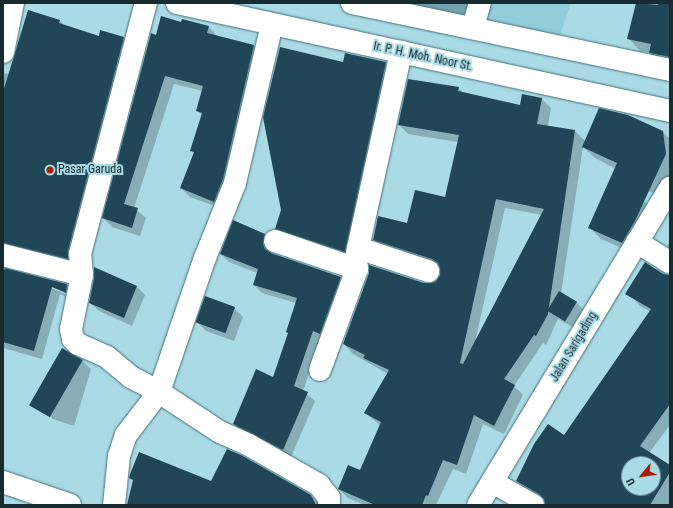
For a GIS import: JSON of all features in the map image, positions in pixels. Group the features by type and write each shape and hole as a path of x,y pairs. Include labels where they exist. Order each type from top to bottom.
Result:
{"street":[{"path":"3,52 14,3"},
{"path":"146,3 80,254 82,275 72,323 72,339 78,344 107,357 132,378 159,392 220,432 249,445 319,485 328,498 329,505"},
{"name":"Ir. P. H. Moh. Noor St.","path":"177,3 670,111"},
{"path":"473,27 480,3"},
{"path":"360,4 670,70"},
{"path":"114,505 119,456 126,435 159,392 205,258 235,183 272,24"},
{"path":"320,370 357,259 401,52"},
{"name":"Jalan Sarigading","path":"478,505 670,188"},
{"path":"275,241 357,259 428,271"},
{"path":"637,242 670,263"},
{"path":"3,255 82,275"},
{"path":"3,482 70,505"},
{"path":"492,482 533,505"}],"shaded area":[{"path":"410,3 571,3 560,35"}],"building":[{"path":"636,3 658,5 659,3 670,3 670,57 649,53 651,44 627,39"},
{"name":"Pasar Garuda","path":"28,10 60,20 59,23 99,36 100,30 124,37 68,251 68,259 3,243 3,92"},
{"path":"161,16 181,22 182,19 209,26 207,33 254,45 223,179 214,202 180,188 194,152 190,151 202,113 196,111 203,86 165,76 124,204 138,208 132,228 102,218 151,33 156,35"},
{"path":"280,47 343,62 345,53 386,62 345,252 275,229 281,210 263,117"},
{"path":"408,79 459,87 458,91 520,105 522,94 542,98 537,124 575,130 548,314 536,336 534,335 504,379 515,385 494,426 474,415 457,465 443,460 428,496 426,495 422,505 375,505 338,489 348,465 360,470 381,422 364,413 389,370 363,358 365,355 343,344 369,273 369,265 424,283 436,281 440,275 438,263 432,259 373,240 378,216 407,223 415,190 445,197 459,135 398,125","holes":["496,199 544,209 463,364 460,363"]},
{"path":"599,108 628,115 663,131 666,154 635,221 622,243 588,228 617,163 582,147"},
{"path":"233,220 265,234 263,244 265,249 271,253 341,277 320,334 313,331 294,386 308,392 283,450 233,424 256,369 273,377 288,333 286,332 297,298 253,285 258,269 220,254"},
{"path":"645,262 663,274 670,275 670,404 640,446 656,456 621,456 621,496 655,496 650,505 545,505 544,499 539,494 516,481 534,444 548,424 564,435 651,309 625,294"},
{"path":"94,267 137,286 124,318 89,303 94,278"},
{"path":"5,268 67,284 66,293 52,287 34,351 3,342 3,274"},
{"path":"559,291 577,302 565,322 547,311"},
{"path":"205,296 235,307 225,333 195,322"},
{"path":"62,348 83,360 50,417 29,405"},
{"path":"227,449 243,456 311,495 316,505 127,505 133,480 129,478 139,452 211,481"},
{"path":"661,459 670,465 670,472 661,487"}],"place":[{"name":"Pasar Garuda","path":"50,170"}]}
